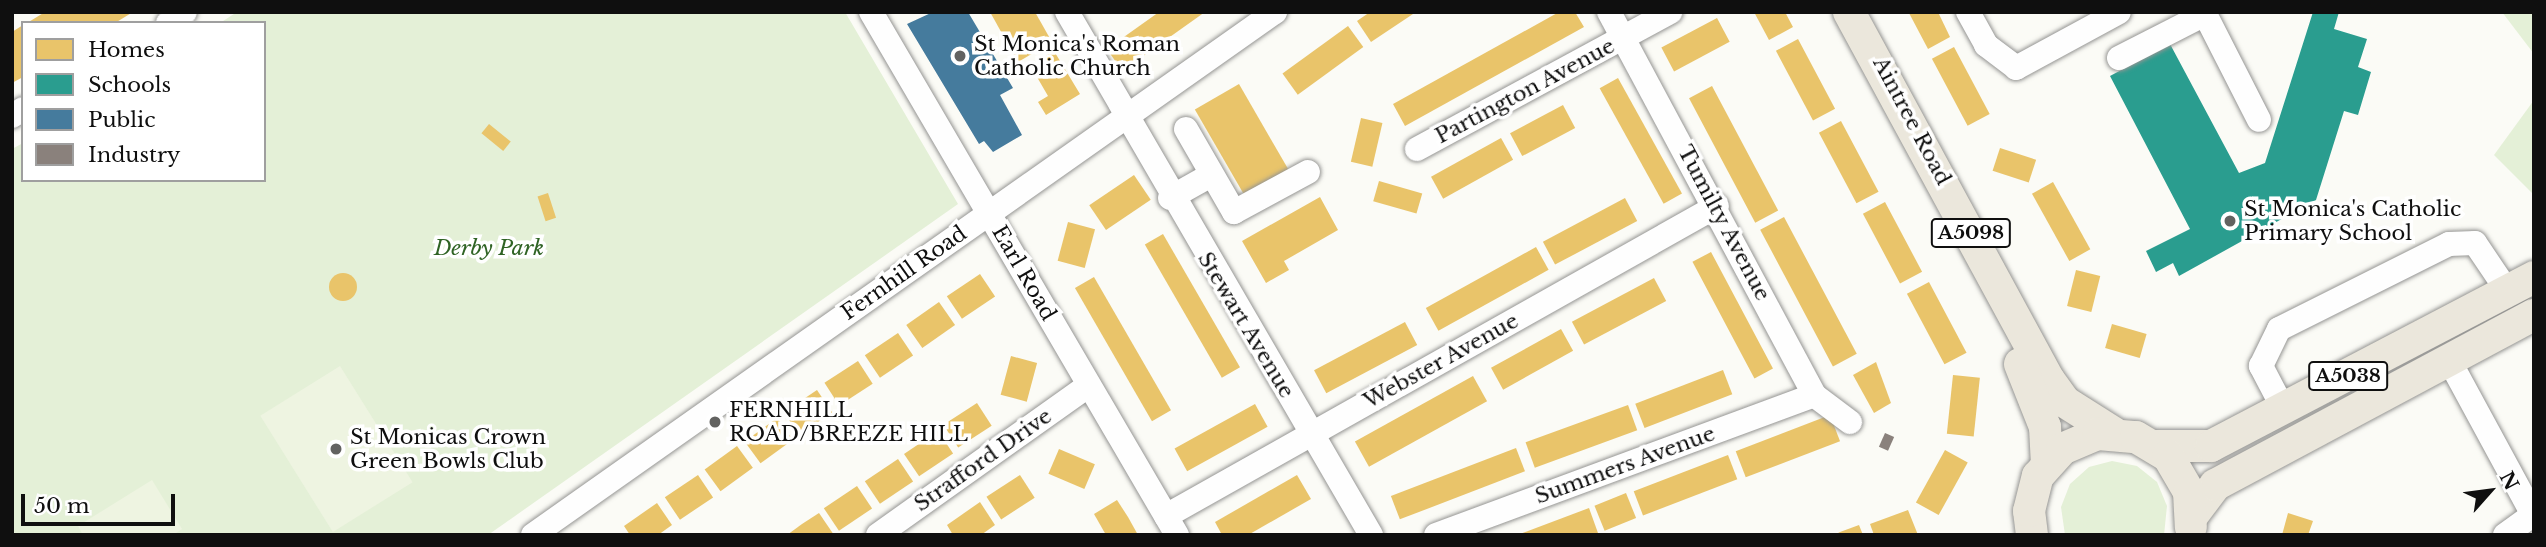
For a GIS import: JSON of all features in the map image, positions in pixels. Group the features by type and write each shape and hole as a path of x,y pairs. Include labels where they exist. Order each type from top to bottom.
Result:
{"main road":[{"name":"Aintree Road","path":"1836,12 2034,389 2047,463"},
{"name":"Aintree Road","path":"1849,12 2049,380 2066,402 2114,433"},
{"name":"A5038","path":"2024,530 2031,494 2047,463 2084,437 2114,433 2155,446 2211,446 2521,285"},
{"name":"A5038","path":"2190,525 2215,485 2534,315"},
{"name":"A5038","path":"2155,446 2180,472 2190,525"}],"street":[{"name":"Earl Road","path":"871,12 1088,386 1172,525"},
{"name":"Stewart Avenue","path":"1067,12 1126,114 1170,198 1371,535"},
{"name":"Tumilty Avenue","path":"1609,12 1717,206 1814,396 1850,422"},
{"name":"Partington Avenue","path":"1417,149 1670,12"},
{"path":"1968,12 1986,46 2016,68 2119,12"},
{"path":"2119,58 2205,13 2259,120"},
{"name":"Fernhill Road","path":"533,535 1266,15"},
{"path":"1186,129 1227,205 1239,212 1308,173"},
{"path":"1170,198 1211,174"},
{"name":"Webster Avenue","path":"1172,525 1311,434 1717,206"},
{"path":"2284,410 2262,366 2279,329 2449,244 2475,243 2521,285"},
{"path":"2449,360 2533,514 2505,535"},
{"name":"Strafford Drive","path":"878,535 1088,386"},
{"name":"Summers Avenue","path":"1436,535 1814,396"}],"green space":[{"name":"Derby Park","path":"237,12 845,12 958,204 488,535 12,535 12,149 21,144 21,182 266,182 266,21 223,21"},
{"path":"2502,12 2534,12 2534,54"},
{"path":"2534,100 2534,195 2494,155"},
{"name":"St Monicas Crown Green Bowls Club","path":"340,366 413,482 333,532 260,416"},
{"path":"2112,461 2137,466 2157,482 2167,506 2164,535 2065,535 2061,507 2070,484 2089,467"},
{"path":"152,480 182,529 173,535 83,535 78,526"}],"building: Homes":[{"path":"45,12 133,12 118,21 30,21"},
{"path":"990,12 1035,12 1052,42 1018,62"},
{"path":"1159,12 1205,12 1122,71 1107,49"},
{"path":"1370,12 1416,12 1371,42 1357,21"},
{"path":"1559,12 1575,12 1584,27 1405,126 1393,104"},
{"path":"1754,12 1785,12 1793,27 1769,40"},
{"path":"1938,12 1950,37 1928,49 1909,13"},
{"path":"1717,18 1730,42 1674,71 1661,48"},
{"path":"21,26 21,78 12,83 12,32"},
{"path":"1348,26 1363,47 1298,95 1282,74"},
{"path":"1798,39 1835,109 1813,120 1776,51"},
{"path":"1954,47 1990,114 1968,126 1932,59"},
{"path":"1054,51 1080,94 1046,115 1038,102 1048,96 1030,65"},
{"path":"1618,78 1682,193 1664,204 1600,88"},
{"path":"1239,84 1289,171 1245,196 1195,110"},
{"path":"1712,86 1778,210 1755,223 1689,98"},
{"path":"1563,105 1575,128 1522,156 1510,133"},
{"path":"1361,118 1382,123 1372,167 1351,162"},
{"path":"1841,121 1879,192 1856,203 1819,133"},
{"path":"489,124 511,142 503,151 481,133"},
{"path":"1501,138 1513,160 1443,199 1431,177"},
{"path":"2000,148 2036,160 2029,183 1993,171"},
{"path":"1134,175 1151,200 1106,230 1089,205"},
{"path":"1379,181 1422,193 1416,214 1373,201"},
{"path":"2053,182 2090,249 2069,261 2032,194"},
{"path":"548,193 556,218 546,221 538,196"},
{"path":"1320,197 1338,230 1284,261 1289,270 1266,283 1242,241"},
{"path":"1625,198 1637,221 1555,265 1543,242"},
{"path":"1885,202 1922,272 1900,283 1863,214"},
{"path":"1784,217 1857,354 1833,367 1760,230"},
{"path":"1068,222 1095,229 1085,268 1058,261"},
{"path":"1163,234 1240,367 1222,378 1145,244"},
{"path":"1536,247 1549,270 1438,331 1426,308"},
{"path":"1711,252 1773,369 1754,378 1692,262"},
{"path":"2076,270 2100,276 2091,312 2067,306"},
{"path":"343,273 353,277 357,287 353,297 343,301 333,297 329,287 333,277"},
{"path":"980,274 995,296 962,319 947,296"},
{"path":"1094,277 1171,410 1152,421 1075,288"},
{"path":"1654,278 1666,301 1584,345 1572,322"},
{"path":"1929,282 1967,353 1944,364 1907,294"},
{"path":"939,302 955,325 922,348 906,325"},
{"path":"1405,322 1417,345 1326,393 1314,370"},
{"path":"2112,324 2147,334 2140,358 2105,348"},
{"path":"1561,329 1573,351 1503,390 1491,368"},
{"path":"898,333 913,355 880,378 865,355"},
{"path":"1011,356 1037,363 1027,402 1001,395"},
{"path":"858,361 873,384 839,405 824,383"},
{"path":"1876,362 1891,403 1874,413 1853,375"},
{"path":"1723,370 1732,394 1645,428 1635,404"},
{"path":"1953,375 1980,378 1974,436 1947,434"},
{"path":"1473,376 1487,401 1369,467 1355,441"},
{"path":"817,390 832,412 799,435 784,412"},
{"path":"977,403 992,426 958,447 943,425"},
{"path":"1255,404 1268,427 1187,471 1175,449"},
{"path":"1628,405 1637,430 1535,468 1526,442"},
{"path":"1830,415 1840,441 1746,477 1736,451"},
{"path":"777,418 793,440 761,463 745,442"},
{"path":"938,431 953,453 919,476 904,454"},
{"path":"737,446 753,468 721,491 705,470"},
{"path":"1516,448 1525,471 1400,519 1391,496"},
{"path":"1059,449 1095,464 1084,489 1048,474"},
{"path":"1945,450 1968,463 1939,515 1916,502"},
{"path":"1728,455 1737,479 1643,515 1634,491"},
{"path":"898,459 913,481 880,504 865,481"},
{"path":"698,475 713,497 680,520 665,497"},
{"path":"1020,475 1035,498 1001,519 986,497"},
{"path":"1297,475 1311,499 1248,535 1222,535 1215,522"},
{"path":"857,486 872,508 839,531 824,508"},
{"path":"1626,493 1636,518 1605,531 1594,506"},
{"path":"1117,500 1138,535 1106,535 1094,514"},
{"path":"980,502 995,525 981,535 953,535 947,525"},
{"path":"657,503 672,525 658,535 630,535 624,526"},
{"path":"1589,508 1598,533 1517,535"},
{"path":"1908,510 1918,535 1874,535 1870,524"},
{"path":"819,513 834,535 787,535 802,524"},
{"path":"2288,513 2313,521 2308,535 2282,535"},
{"path":"1859,525 1863,535 1834,535 1840,532"}],"building: Schools":[{"path":"2313,12 2339,12 2334,29 2367,39 2358,67 2371,72 2358,115 2344,111 2316,200 2179,276 2173,263 2156,272 2146,251 2190,229 2110,76 2170,44 2239,173 2265,163"}],"building: Public":[{"name":"St Monica's Roman Catholic Church","path":"933,12 968,12 1013,88 1000,95 1022,135 993,152 984,141 979,144 907,24"}],"building: Industry":[{"path":"1885,433 1894,437 1888,451 1879,447"}],"place":[{"name":"St Monica's Roman Catholic Church","path":"960,56"},
{"name":"St Monica's Catholic Primary School","path":"2230,221"},
{"name":"FERNHILL ROAD/BREEZE HILL","path":"715,422"},
{"name":"St Monicas Crown Green Bowls Club","path":"336,449"}]}
